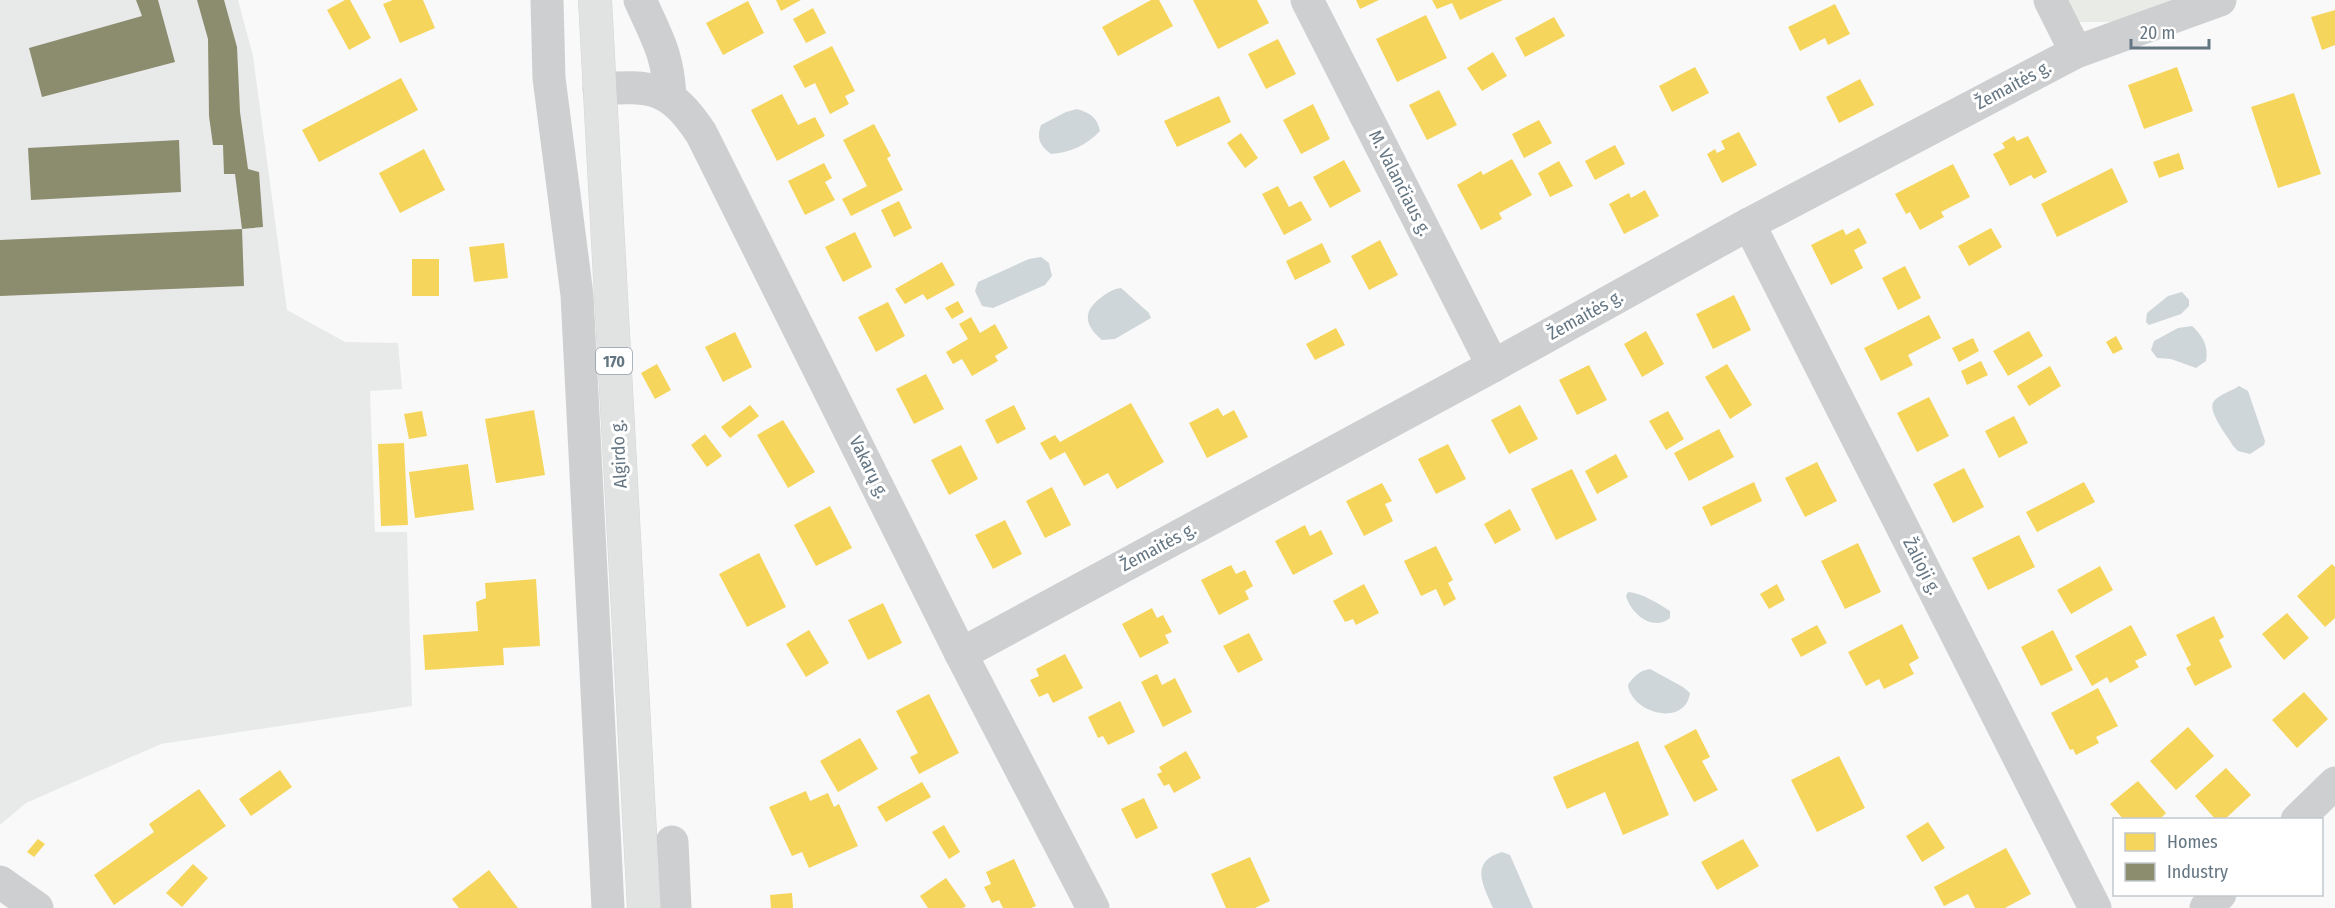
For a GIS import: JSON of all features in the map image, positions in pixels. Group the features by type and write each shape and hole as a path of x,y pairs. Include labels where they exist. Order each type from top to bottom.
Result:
{"main road":[{"name":"Algirdo g.","path":"595,0 644,908"}],"street":[{"path":"547,0 549,78 578,295 608,908"},
{"path":"599,89 646,89 670,97 669,71 663,49 640,0"},
{"name":"M. Valančiaus g.","path":"1307,0 1493,366"},
{"path":"2050,0 2076,52"},
{"name":"Žemaitės g.","path":"961,654 1493,366 1749,224 2076,52 2220,0"},
{"name":"Vakarų g.","path":"670,97 687,112 713,156 961,654 1093,908"},
{"name":"Žalioji g.","path":"1749,224 2095,908"},
{"path":"2298,818 2335,783"},
{"path":"672,842 675,908"},
{"path":"0,882 37,908"},
{"path":"2206,908 2218,896"}],"shaded area":[{"path":"0,0 238,0 253,56 287,310 345,342 398,343 402,389 370,391 375,532 407,532 412,706 161,744 26,803 0,825"},
{"path":"2068,0 2171,0 2112,22 2078,22"},
{"path":"1077,109 1092,116 1100,131 1077,147 1051,154 1040,141 1041,125"},
{"path":"1041,257 1049,263 1052,276 1045,285 993,308 982,306 975,291 978,282 1029,259"},
{"path":"1121,288 1149,313 1151,318 1115,339 1102,340 1091,328 1089,312 1096,301 1113,290"},
{"path":"2182,292 2189,300 2189,306 2181,314 2149,325 2146,322 2147,313 2168,296"},
{"path":"2192,326 2202,338 2207,351 2206,361 2196,368 2171,359 2157,358 2151,350 2154,341 2178,328"},
{"path":"2239,386 2248,391 2265,441 2264,445 2250,454 2238,451 2234,447 2215,417 2212,405 2223,394"},
{"path":"1628,592 1644,596 1670,611 1670,618 1657,623 1643,619 1629,603 1626,596"},
{"path":"1650,669 1690,693 1686,704 1679,710 1658,713 1638,703 1631,695 1628,685 1630,682 1640,672"},
{"path":"1502,852 1510,855 1533,908 1493,908 1483,883 1482,868 1492,856"}],"building: Homes":[{"path":"345,0 350,0 371,38 349,50 327,10"},
{"path":"393,0 423,0 435,28 400,43 383,4"},
{"path":"776,0 801,0 781,11"},
{"path":"1151,0 1159,0 1173,26 1118,56 1102,27"},
{"path":"1193,0 1257,0 1269,23 1218,49"},
{"path":"1356,0 1379,0 1360,9"},
{"path":"1432,0 1503,0 1460,20 1452,3 1437,9"},
{"path":"748,1 764,33 723,55 706,23"},
{"path":"1835,4 1850,34 1828,45 1825,38 1800,51 1788,27"},
{"path":"813,8 826,33 806,43 793,19"},
{"path":"2335,10 2335,45 2322,50 2311,17"},
{"path":"1426,15 1447,58 1397,82 1376,39"},
{"path":"1554,17 1565,36 1525,57 1515,38"},
{"path":"1278,39 1296,74 1266,89 1248,54"},
{"path":"832,46 855,91 845,96 849,104 830,114 815,83 805,88 793,66"},
{"path":"1493,52 1507,76 1482,91 1467,68"},
{"path":"1695,67 1709,93 1672,112 1659,86"},
{"path":"2177,67 2193,111 2144,129 2128,85"},
{"path":"401,78 418,110 319,162 302,130"},
{"path":"1860,79 1874,105 1839,123 1826,97"},
{"path":"1439,90 1457,125 1427,140 1409,105"},
{"path":"2294,93 2321,174 2278,188 2251,107"},
{"path":"782,94 798,125 815,117 825,136 777,161 751,110"},
{"path":"1219,96 1231,122 1177,147 1164,121"},
{"path":"1313,104 1330,139 1301,154 1283,120"},
{"path":"1539,120 1552,143 1524,158 1512,134"},
{"path":"874,124 891,156 887,158 903,190 851,216 842,199 867,186 843,140"},
{"path":"1739,132 1757,165 1722,183 1707,154 1715,149 1717,153 1725,149 1721,141"},
{"path":"1241,133 1258,158 1245,168 1227,143"},
{"path":"2014,136 2017,141 2028,136 2047,172 2034,179 2031,175 2010,186 1993,154 2005,148 2002,143"},
{"path":"1615,145 1625,164 1595,180 1585,161"},
{"path":"424,149 445,190 400,213 379,173"},
{"path":"2179,153 2184,169 2159,178 2153,162"},
{"path":"1512,159 1532,195 1499,213 1502,219 1481,230 1457,185 1481,171 1483,175"},
{"path":"1344,160 1361,191 1330,208 1313,177"},
{"path":"1559,161 1573,186 1550,197 1538,173"},
{"path":"824,163 832,178 825,182 835,200 805,215 788,181"},
{"path":"1953,164 1970,197 1941,212 1944,217 1920,230 1910,212 1906,214 1895,194"},
{"path":"2112,168 2128,202 2057,237 2041,204"},
{"path":"1278,186 1289,207 1301,201 1312,220 1284,235 1262,194"},
{"path":"1645,190 1659,216 1624,234 1609,204 1629,193 1631,198"},
{"path":"899,201 912,228 894,237 881,210"},
{"path":"1859,228 1867,243 1854,250 1863,268 1831,285 1811,245 1843,229 1846,235"},
{"path":"1991,228 2002,247 1969,266 1958,246"},
{"path":"855,232 872,267 843,282 825,247"},
{"path":"1380,240 1398,275 1369,290 1351,256"},
{"path":"504,243 508,278 474,282 469,247"},
{"path":"1322,243 1331,262 1295,280 1286,261"},
{"path":"412,259 439,259 439,296 412,296"},
{"path":"942,262 955,285 927,300 923,294 905,304 895,289"},
{"path":"1905,266 1921,298 1898,310 1882,278"},
{"path":"1734,295 1751,330 1713,349 1696,314"},
{"path":"958,301 964,312 952,319 945,308"},
{"path":"888,302 905,336 876,352 858,317"},
{"path":"1929,315 1941,338 1908,355 1913,365 1881,381 1864,348"},
{"path":"971,317 980,333 995,324 1008,348 995,356 998,361 972,376 962,359 953,364 946,352 968,339 959,324"},
{"path":"1336,328 1345,345 1315,360 1306,344"},
{"path":"1646,331 1664,364 1642,377 1624,344"},
{"path":"2029,331 2043,356 2008,376 1993,351"},
{"path":"735,332 752,367 723,382 705,347"},
{"path":"2116,336 2123,349 2113,354 2106,342"},
{"path":"1973,338 1979,351 1959,362 1952,348"},
{"path":"1981,361 1988,375 1967,385 1961,371"},
{"path":"657,364 671,390 655,399 641,373"},
{"path":"1727,364 1752,405 1730,419 1705,377"},
{"path":"1589,365 1607,400 1577,415 1559,380"},
{"path":"2050,366 2061,386 2029,406 2017,386"},
{"path":"926,374 944,409 914,424 896,389"},
{"path":"1929,397 1949,436 1917,452 1897,413"},
{"path":"1131,403 1164,462 1117,489 1108,473 1084,486 1065,452 1050,460 1040,443 1055,435 1060,442"},
{"path":"750,405 759,416 730,438 721,427"},
{"path":"1014,405 1026,429 997,444 985,420"},
{"path":"1520,405 1538,439 1509,454 1491,420"},
{"path":"1218,408 1223,416 1234,410 1248,437 1207,458 1189,423"},
{"path":"534,410 545,475 496,483 485,419"},
{"path":"422,411 427,436 409,439 404,414"},
{"path":"1668,411 1684,439 1666,450 1649,421"},
{"path":"2014,416 2028,443 1999,458 1985,431"},
{"path":"783,420 815,472 788,488 757,435"},
{"path":"1719,429 1734,457 1689,481 1674,453"},
{"path":"705,434 722,456 707,467 691,445"},
{"path":"404,443 408,525 381,526 378,444"},
{"path":"1448,444 1466,479 1436,494 1418,459"},
{"path":"961,445 978,479 949,495 931,460"},
{"path":"1616,454 1628,477 1597,494 1585,471"},
{"path":"1817,462 1837,501 1805,517 1785,478"},
{"path":"468,464 474,510 415,518 409,472"},
{"path":"1964,468 1984,507 1953,523 1933,484"},
{"path":"1572,469 1597,520 1556,540 1531,489"},
{"path":"1754,482 1762,501 1711,526 1702,507"},
{"path":"2084,482 2095,502 2037,532 2026,512"},
{"path":"1382,483 1392,501 1385,504 1393,521 1364,536 1346,501"},
{"path":"1052,487 1071,525 1045,538 1026,501"},
{"path":"830,506 852,548 816,566 794,525"},
{"path":"1510,509 1521,530 1495,544 1484,524"},
{"path":"1005,520 1022,554 993,569 975,535"},
{"path":"1305,525 1310,536 1321,530 1333,554 1293,575 1275,541"},
{"path":"2019,535 2035,567 1988,590 1972,558"},
{"path":"1858,543 1881,592 1845,609 1821,561"},
{"path":"1436,546 1453,580 1448,583 1456,599 1444,606 1436,589 1421,596 1404,561"},
{"path":"759,553 786,607 747,627 719,574"},
{"path":"2332,564 2335,567 2335,618 2325,627 2297,596"},
{"path":"1231,565 1236,574 1245,570 1253,586 1245,591 1249,599 1219,615 1201,580"},
{"path":"2100,566 2113,590 2071,614 2057,590"},
{"path":"536,579 540,646 503,648 504,665 425,670 423,635 478,631 476,602 486,598 485,583"},
{"path":"1364,584 1379,613 1356,625 1353,619 1345,622 1333,601"},
{"path":"1777,584 1785,600 1769,609 1760,594"},
{"path":"883,603 902,643 868,660 848,620"},
{"path":"1152,608 1157,618 1163,615 1172,632 1165,635 1169,643 1140,658 1122,624"},
{"path":"2287,613 2309,638 2284,660 2262,634"},
{"path":"2214,616 2224,637 2219,640 2232,667 2195,686 2186,668 2191,665 2176,635"},
{"path":"1902,624 1919,658 1909,664 1914,674 1884,689 1879,679 1866,686 1848,652"},
{"path":"1817,625 1827,643 1801,657 1791,639"},
{"path":"2131,625 2147,655 2135,661 2139,667 2110,683 2107,677 2092,686 2075,656"},
{"path":"809,630 829,663 806,677 786,644"},
{"path":"2053,630 2073,670 2041,686 2021,647"},
{"path":"1249,633 1263,660 1238,673 1223,646"},
{"path":"1065,654 1083,688 1053,703 1048,693 1039,697 1030,680 1039,676 1036,669"},
{"path":"1157,674 1162,685 1175,678 1192,712 1163,727 1141,682"},
{"path":"2098,688 2118,726 2096,737 2099,743 2076,755 2073,749 2070,750 2051,713"},
{"path":"2304,692 2328,719 2297,748 2272,720"},
{"path":"929,694 959,753 919,774 910,757 918,753 896,711"},
{"path":"1120,701 1135,732 1108,745 1103,736 1098,738 1088,717"},
{"path":"2188,727 2214,756 2176,790 2150,761"},
{"path":"1696,729 1710,757 1702,761 1718,790 1694,802 1664,746"},
{"path":"860,738 878,769 838,792 820,761"},
{"path":"1638,741 1669,815 1623,835 1605,792 1567,809 1553,777"},
{"path":"1186,751 1201,778 1174,793 1169,784 1164,786 1157,774 1162,772 1159,767"},
{"path":"1839,756 1865,808 1817,832 1791,780"},
{"path":"2226,768 2251,795 2226,818 2214,818 2195,796"},
{"path":"280,770 292,787 251,816 239,799"},
{"path":"2138,781 2166,813 2161,818 2122,818 2110,804"},
{"path":"922,782 931,797 886,822 877,807"},
{"path":"199,789 226,826 114,905 94,875 154,832 149,824"},
{"path":"806,791 810,801 828,793 834,807 839,804 858,846 809,868 802,852 792,856 769,807"},
{"path":"1144,798 1158,828 1136,839 1121,809"},
{"path":"1928,822 1945,848 1922,862 1906,836"},
{"path":"944,825 960,852 949,859 932,832"},
{"path":"38,839 45,844 34,857 27,852"},
{"path":"1743,839 1759,866 1717,890 1701,862"},
{"path":"2006,848 2031,894 2005,908 1975,908 1968,894 1944,906 1934,887"},
{"path":"1250,857 1270,901 1255,908 1226,908 1211,874"},
{"path":"1014,859 1036,906 1003,908 999,900 992,903 984,887 991,884 986,872"},
{"path":"193,864 208,878 182,907 166,893"},
{"path":"489,870 518,908 459,908 452,899"},
{"path":"946,878 966,906 963,908 928,908 920,896"},
{"path":"792,893 793,908 771,908 770,895"}],"building: Industry":[{"path":"136,0 158,0 175,62 42,97 29,48 142,16"},
{"path":"197,0 224,0 237,47 240,112 248,169 259,172 263,227 242,229 235,174 224,174 223,145 213,145 209,116 208,39"},
{"path":"179,140 181,192 31,200 28,148"},
{"path":"242,229 244,286 0,296 0,240"}]}
